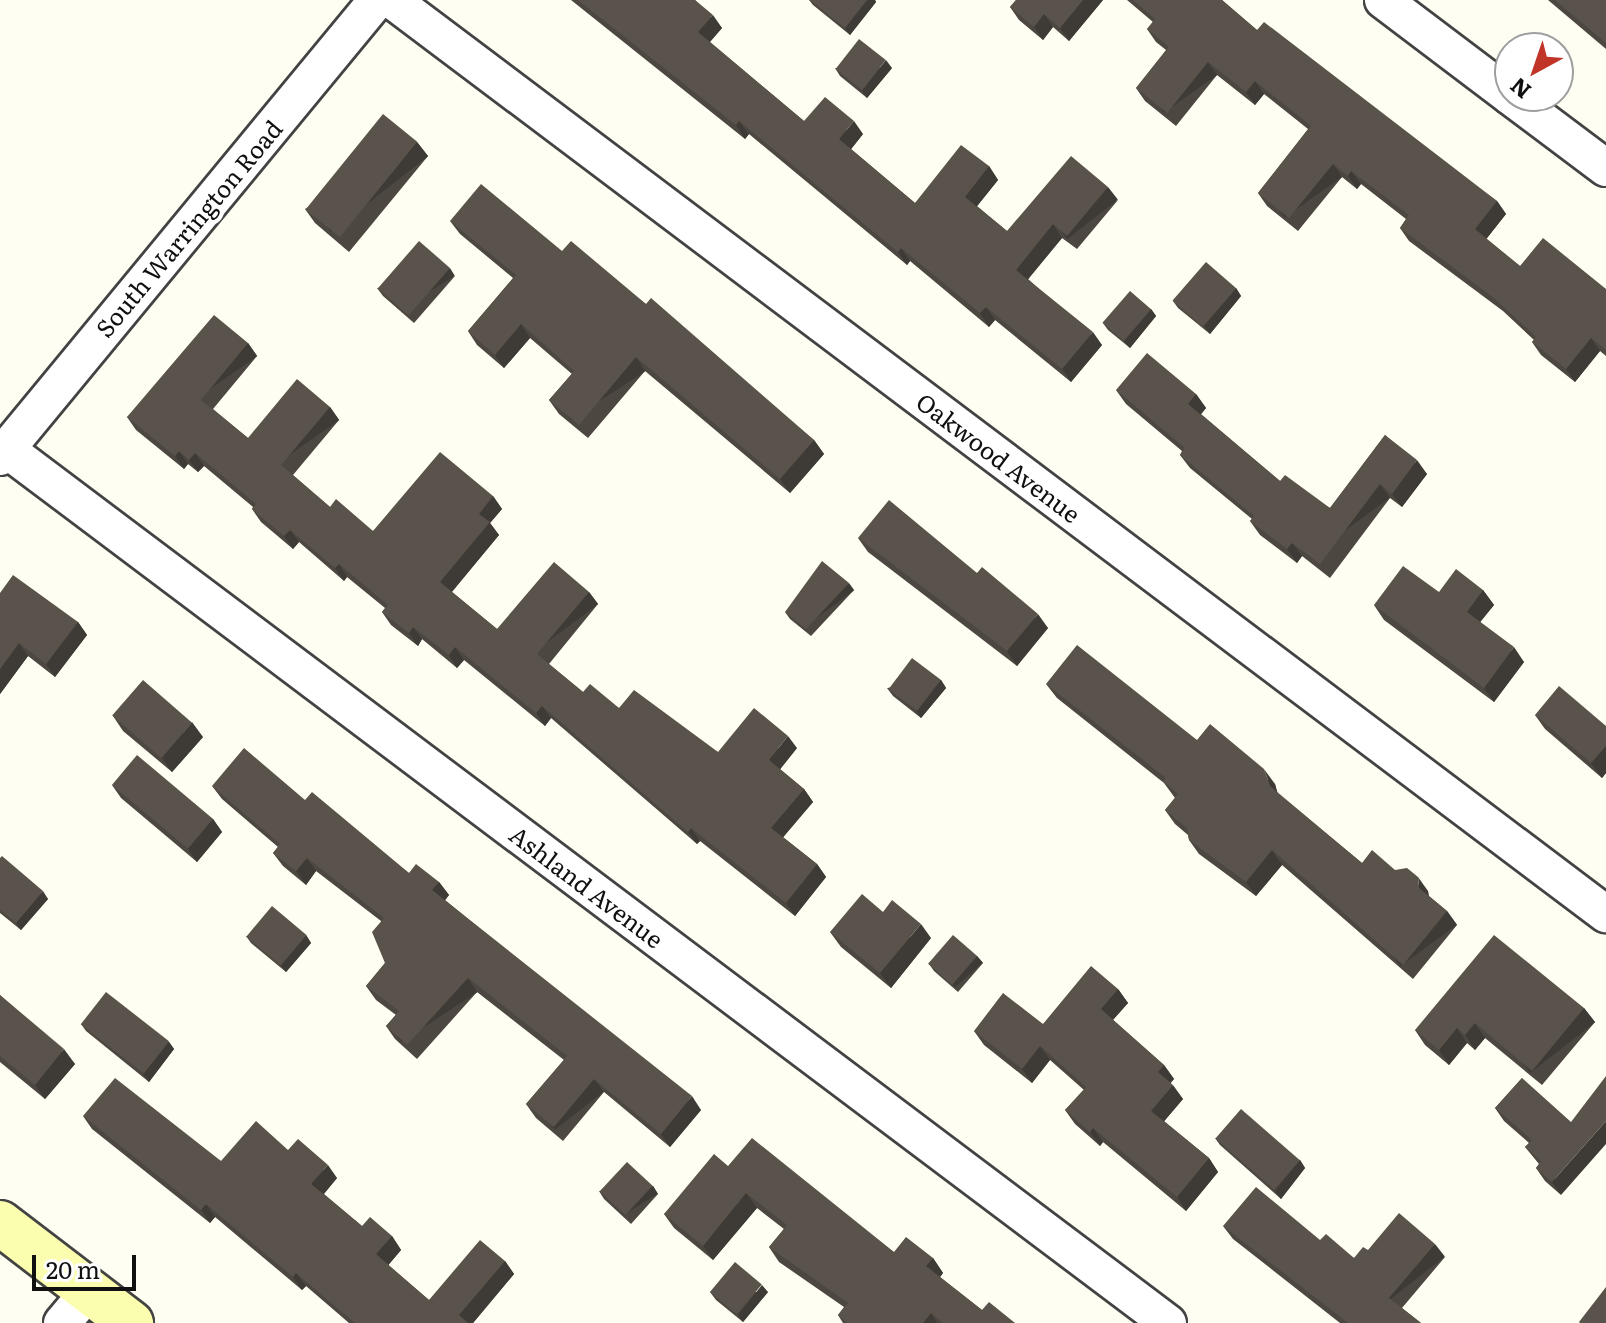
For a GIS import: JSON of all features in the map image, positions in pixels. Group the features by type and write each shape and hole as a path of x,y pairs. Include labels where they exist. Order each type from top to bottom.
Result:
{"main road":[{"path":"0,1223 76,1307 131,1323"}],"street":[{"name":"South Warrington Road","path":"3,453 377,0"},
{"name":"Oakwood Avenue","path":"392,0 1606,914"},
{"path":"1383,0 1494,84"},
{"path":"1531,112 1606,168"},
{"name":"Ashland Avenue","path":"3,453 1168,1323"}],"building":[{"path":"578,0 695,0 713,15 698,32 804,121 825,97 854,121 839,139 915,203 961,145 989,166 965,197 1007,231 1071,156 1108,187 1067,236 1053,224 1016,270 1093,332 1062,369 986,307 980,313 901,248 898,252 739,121 736,125"},
{"path":"810,0 867,0 845,28"},
{"path":"1016,0 1083,0 1060,28 1044,14 1034,27 1010,7"},
{"path":"1133,0 1222,0 1257,30 1264,22 1497,201 1475,229 1520,266 1543,238 1606,289 1606,350 1591,338 1566,369 1532,342 1536,337 1494,298 1400,228 1409,215 1351,171 1348,176 1333,164 1289,218 1258,193 1311,126 1255,81 1246,92 1208,62 1167,113 1136,88 1169,47 1147,29 1155,19"},
{"path":"1555,0 1606,0 1606,43"},
{"path":"859,39 886,60 862,90 836,69"},
{"path":"383,114 417,142 340,237 306,210"},
{"path":"481,184 562,251 571,241 646,304 651,298 814,440 780,479 636,357 579,425 549,400 574,371 521,324 495,355 468,331 516,275 450,221"},
{"path":"419,241 450,268 409,315 378,289"},
{"path":"1206,262 1236,288 1203,327 1173,300"},
{"path":"1130,291 1151,309 1124,341 1102,323"},
{"path":"214,315 248,343 201,400 248,438 297,379 330,407 281,465 330,507 336,499 373,531 440,452 493,496 479,514 490,522 440,582 497,629 554,562 589,592 537,654 583,692 590,684 619,708 634,690 718,752 754,708 788,736 769,760 804,789 771,828 817,864 786,903 691,828 688,832 542,706 536,713 455,647 449,655 413,627 409,633 382,612 388,605 339,564 335,568 290,530 284,536 252,509 256,504 195,453 189,460 179,451 175,456 127,417"},
{"path":"1147,353 1196,394 1188,404 1280,481 1285,475 1330,508 1385,435 1417,460 1392,494 1380,484 1320,564 1292,543 1287,549 1250,521 1254,516 1180,455 1185,448 1116,390"},
{"path":"889,500 977,573 982,567 1038,614 1007,651 858,538"},
{"path":"822,561 849,583 806,629 785,612"},
{"path":"1403,566 1439,592 1456,569 1483,590 1467,612 1514,647 1484,688 1374,605"},
{"path":"13,575 78,622 46,664 19,643 0,669 0,593"},
{"path":"1077,645 1197,740 1210,724 1264,769 1270,786 1362,863 1372,850 1395,870 1407,868 1418,877 1419,888 1447,911 1403,965 1272,850 1246,882 1189,840 1187,828 1165,810 1178,794 1163,781 1166,778 1046,684"},
{"path":"912,658 941,680 917,711 889,689"},
{"path":"143,680 192,723 161,758 112,715"},
{"path":"1559,686 1606,726 1606,746 1591,763 1535,715"},
{"path":"244,748 305,800 312,792 409,873 416,864 439,882 432,890 692,1096 661,1134 594,1079 554,1127 526,1104 567,1056 468,978 407,1045 386,1026 399,1011 366,986 385,963 372,932 384,918 307,858 296,871 273,853 280,844 212,786"},
{"path":"137,755 213,819 188,849 112,785"},
{"path":"2,856 43,891 16,923 0,910"},
{"path":"862,894 883,912 892,900 921,924 880,973 830,932"},
{"path":"272,906 306,935 281,966 246,937"},
{"path":"953,935 977,956 952,985 928,964"},
{"path":"1494,935 1584,1008 1532,1071 1475,1023 1465,1035 1457,1028 1439,1050 1415,1030"},
{"path":"1091,966 1118,989 1101,1009 1164,1065 1158,1072 1173,1085 1151,1111 1209,1158 1177,1197 1093,1128 1090,1132 1065,1110 1086,1087 1040,1046 1022,1069 974,1031 1003,993 1043,1024"},
{"path":"106,992 169,1041 144,1074 81,1024"},
{"path":"0,995 64,1049 35,1085 0,1056"},
{"path":"1606,1076 1606,1121 1552,1182 1536,1168 1541,1161 1525,1147 1532,1140 1495,1108 1522,1078 1571,1122"},
{"path":"115,1078 221,1161 256,1121 288,1150 298,1139 328,1165 311,1184 362,1226 370,1217 392,1236 376,1254 429,1300 480,1240 505,1261 459,1315 468,1323 355,1323 296,1273 293,1277 206,1204 201,1210 83,1116"},
{"path":"1241,1109 1300,1160 1274,1190 1215,1138"},
{"path":"752,1138 894,1252 906,1237 933,1258 926,1266 982,1310 989,1302 1015,1323 943,1323 931,1313 923,1323 847,1323 838,1315 848,1303 769,1247 787,1225 746,1193 703,1246 664,1214 714,1154 728,1166"},
{"path":"627,1162 653,1186 625,1215 600,1191"},
{"path":"1256,1187 1320,1240 1326,1234 1354,1258 1363,1247 1368,1250 1399,1213 1435,1244 1389,1298 1421,1323 1348,1323 1223,1226"},
{"path":"735,1262 762,1284 737,1314 710,1292"},
{"path":"1606,1287 1606,1323 1580,1323 1579,1322"}]}
